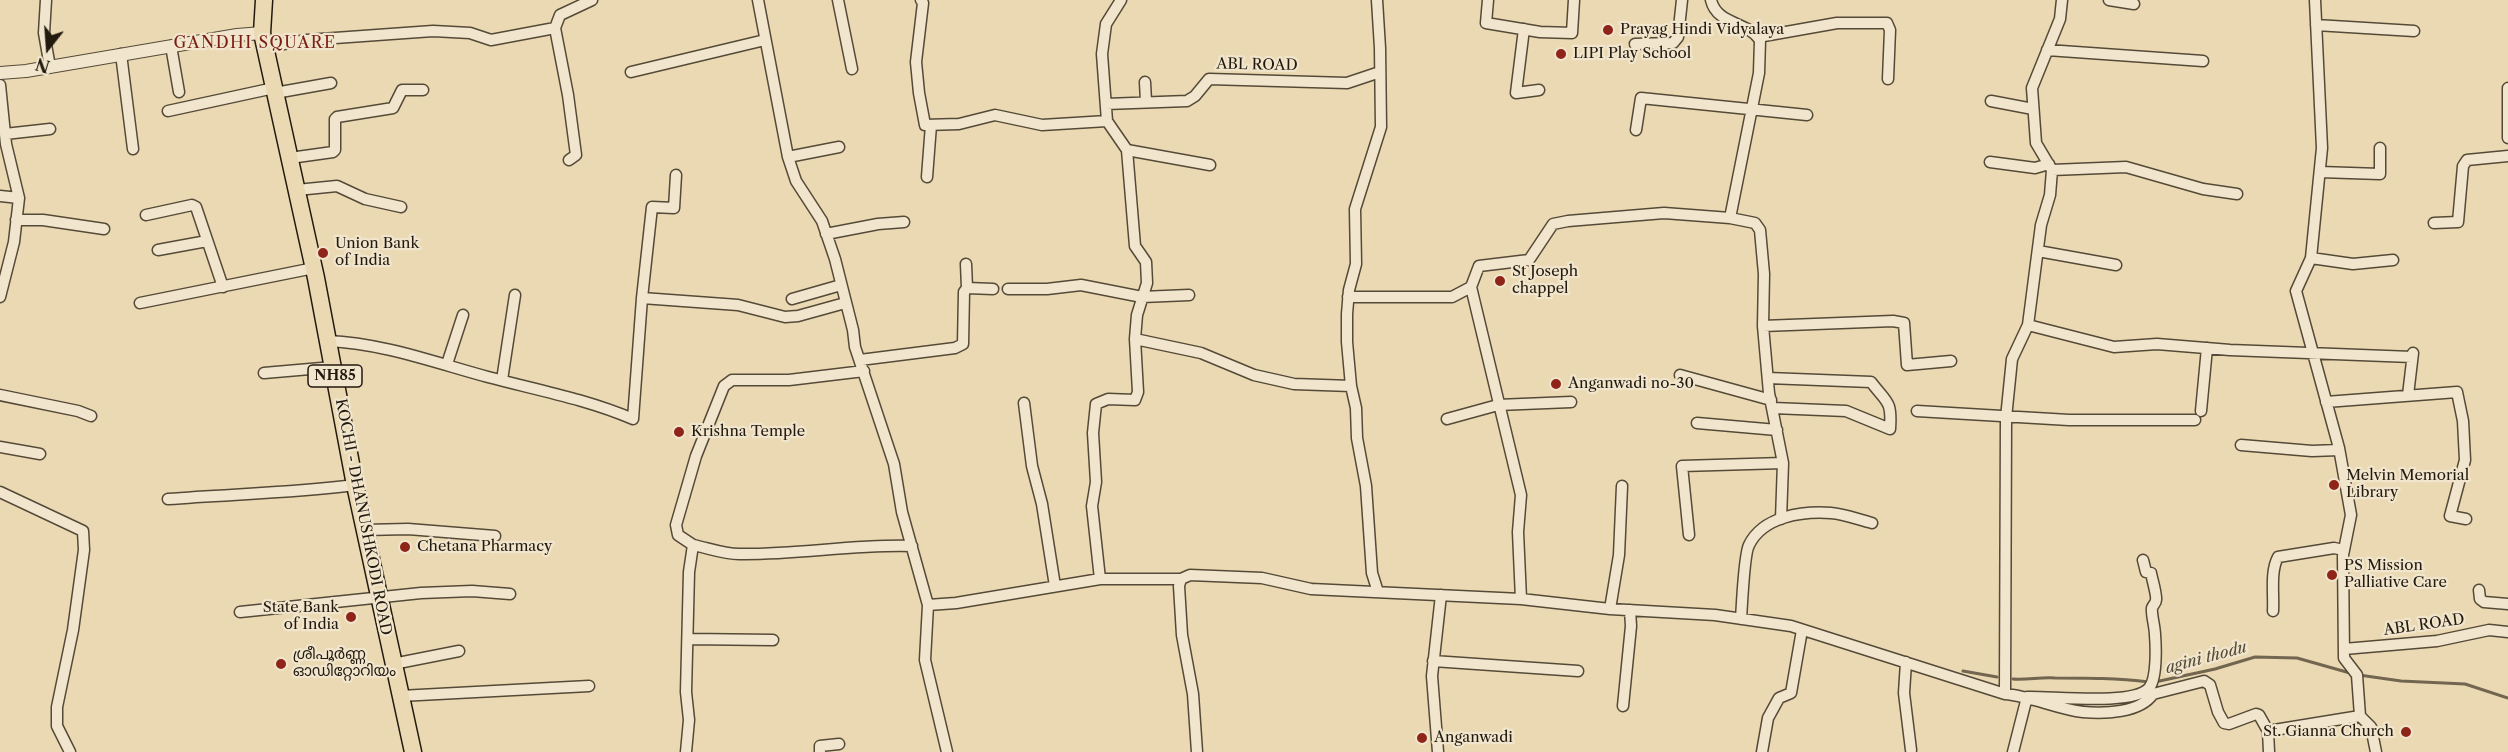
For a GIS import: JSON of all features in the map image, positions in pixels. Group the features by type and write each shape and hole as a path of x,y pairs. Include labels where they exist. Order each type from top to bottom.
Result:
{"highway":[{"name":"KOCHI - DHANUSHKODI ROAD","path":"264,0 264,40 314,268 355,485 413,752"}],"street":[{"path":"46,0 44,33 50,67"},
{"path":"569,160 576,156 555,28 560,15 592,0"},
{"path":"758,0 788,157 796,181 822,221 860,360 894,464 902,512 928,605 925,660 947,752"},
{"path":"838,0 852,69"},
{"path":"921,0 923,3 917,72 926,125 959,124 995,115 1042,126 1107,121"},
{"path":"1100,579 1092,506 1096,482 1093,433 1096,404 1108,399 1135,400 1138,392 1135,339 1137,315 1147,283 1146,262 1135,246 1127,150 1107,121 1102,54 1106,24 1122,0"},
{"path":"1377,0 1381,127 1355,209 1356,264 1348,297 1347,342 1361,468 1366,486 1372,573 1378,592"},
{"path":"1488,0 1486,23 1572,33 1574,0"},
{"path":"1635,44 1673,43 1678,37 1682,0"},
{"path":"1711,0 1719,15 1758,37 1837,23 1887,23 1890,30 1888,79"},
{"path":"2005,694 2006,418 2012,359 2028,325 2050,167 2036,143 2032,88 2060,19 2062,0"},
{"path":"2109,0 2134,4"},
{"path":"2315,0 2322,148 2311,258 2296,291 2339,450 2351,516 2344,550 2344,658 2358,675 2360,716 2371,727 2376,752"},
{"path":"2316,26 2414,32"},
{"path":"0,73 50,67 237,35 264,40 307,40 433,32 470,33 491,40 555,28"},
{"path":"1524,29 1516,93 1539,90"},
{"path":"1730,218 1759,73 1758,37"},
{"path":"630,72 765,40"},
{"path":"171,46 179,92"},
{"path":"2047,50 2203,61"},
{"path":"121,54 133,149"},
{"name":"ABL ROAD","path":"1106,104 1187,101 1195,96 1209,79 1347,83 1380,72"},
{"path":"1145,82 1146,102"},
{"path":"168,111 331,83"},
{"path":"0,85 5,134 19,198 14,242 2,280 0,297"},
{"path":"2508,88 2508,138"},
{"path":"290,158 333,152 337,117 393,108 402,90 423,90"},
{"path":"1636,130 1641,98 1807,116"},
{"path":"1991,101 2033,109"},
{"path":"927,177 931,125"},
{"path":"5,134 50,129"},
{"path":"788,157 839,147"},
{"path":"2320,172 2380,174 2380,148"},
{"path":"1127,150 1210,165"},
{"path":"2434,223 2458,222 2463,166 2467,160 2508,156"},
{"path":"1990,162 2035,168 2126,167 2203,189 2237,194"},
{"path":"328,341 349,342 447,364 557,393 633,419 642,298 652,207 674,208 676,175"},
{"path":"297,190 337,186 365,199 401,207"},
{"path":"0,196 19,198"},
{"path":"146,214 192,205 196,207 223,287"},
{"path":"1521,599 1518,532 1521,495 1471,287 1479,266 1529,260 1553,224 1664,213 1730,218 1755,223 1760,230 1764,274 1763,326 1768,378 1783,463 1781,519"},
{"path":"16,220 43,220 104,229"},
{"path":"826,234 878,224 904,222"},
{"path":"158,250 207,241"},
{"path":"2038,251 2116,265"},
{"path":"2311,258 2353,264 2393,260"},
{"path":"860,360 955,348 963,344 964,292 967,288 966,264"},
{"path":"140,303 314,268"},
{"path":"792,299 841,285"},
{"path":"1008,289 1047,289 1081,285 1142,297 1189,295"},
{"path":"1348,297 1452,297 1471,287"},
{"path":"967,288 993,289"},
{"path":"502,380 515,295"},
{"path":"642,298 738,305 784,317 798,316 845,303"},
{"path":"447,364 463,315"},
{"path":"1763,326 1893,321 1904,323 1906,365 1951,361"},
{"path":"2028,325 2114,347 2157,344 2208,348 2413,355 2408,395"},
{"path":"1135,339 1201,353 1254,375 1294,384 1352,386"},
{"path":"1917,411 2006,418 2198,416 2208,348"},
{"path":"264,374 333,367"},
{"path":"864,371 789,380 732,380 724,386 696,456 676,525 678,535 693,545 737,554 890,545 912,546"},
{"path":"1680,375 1772,404 1846,411 1890,429 1891,410 1888,400 1871,382 1768,378"},
{"path":"2326,402 2457,392 2463,422 2465,460 2450,516 2466,519"},
{"path":"0,395 78,411 91,416"},
{"path":"1447,419 1498,405 1571,402"},
{"path":"1024,403 1032,466 1042,504 1055,586"},
{"path":"1697,423 1777,430"},
{"path":"2241,445 2312,451 2339,450"},
{"path":"0,447 40,454"},
{"path":"1689,536 1682,466 1783,463"},
{"path":"168,499 292,493 355,485"},
{"path":"1610,609 1619,555 1622,486"},
{"path":"0,492 83,531 84,550 73,630 57,707 57,726 70,752"},
{"path":"1741,619 1748,546 1760,530 1781,519 1811,513 1834,513 1872,523"},
{"path":"365,530 408,529 495,536"},
{"path":"686,752 689,720 686,692 689,572 693,545"},
{"path":"2273,611 2274,564 2278,557 2334,548 2344,550"},
{"path":"928,605 956,603 1100,579 1181,579 1190,575 1240,576 1262,578 1311,589 1521,599 1610,609 1715,615 1802,630 2005,694 2027,697 2116,698 2147,690 2157,664 2152,609 2157,598 2151,573 2146,572 2143,560"},
{"path":"1181,579 1179,586 1182,635 1193,694 1197,752"},
{"path":"2479,590 2480,599 2484,602 2508,604"},
{"path":"240,612 472,591 510,594"},
{"path":"1438,752 1432,687 1441,595"},
{"path":"1623,706 1631,626 1630,610"},
{"path":"1762,752 1768,718 1779,698 1791,693 1802,630"},
{"name":"ABL ROAD","path":"2344,649 2437,641 2489,630 2508,632"},
{"path":"688,639 773,640"},
{"path":"393,664 459,651"},
{"path":"1433,661 1578,671"},
{"path":"1906,662 1905,703 1911,750"},
{"path":"2027,697 2082,712 2121,711 2147,703 2153,694 2204,681 2210,685 2218,712 2224,723 2229,724 2253,714 2259,715 2268,731 2269,752"},
{"path":"400,696 589,686"},
{"path":"2013,752 2027,697"},
{"path":"2268,731 2360,716"},
{"path":"820,752 820,746 839,744"}],"waterway":[{"name":"agini thodu","path":"2155,682 2215,669 2255,657 2297,658 2350,673"},
{"name":"agini thodu","path":"1963,671 1997,677"},
{"name":"agini thodu","path":"2359,675 2401,681 2465,684 2508,698"},
{"name":"agini thodu","path":"2013,679 2090,678 2149,682"}],"place":[{"name":"Prayag Hindi Vidyalaya","path":"1608,30"},
{"name":"LIPI Play School","path":"1561,54"},
{"name":"Union Bank of India","path":"323,253"},
{"name":"St Joseph chappel","path":"1500,281"},
{"name":"Anganwadi no-30","path":"1556,384"},
{"name":"Krishna Temple","path":"679,432"},
{"name":"Melvin Memorial Library","path":"2334,485"},
{"name":"Chetana Pharmacy","path":"405,547"},
{"name":"PS Mission Palliative Care","path":"2332,575"},
{"name":"State Bank of India","path":"351,617"},
{"name":"ശ്രീപൂർണ്ണ ഓഡിറ്റോറിയം","path":"281,664"},
{"name":"St. Gianna Church","path":"2406,732"},
{"name":"Anganwadi","path":"1422,738"}],"district":[{"name":"GANDHI SQUARE","path":"255,43"}]}
